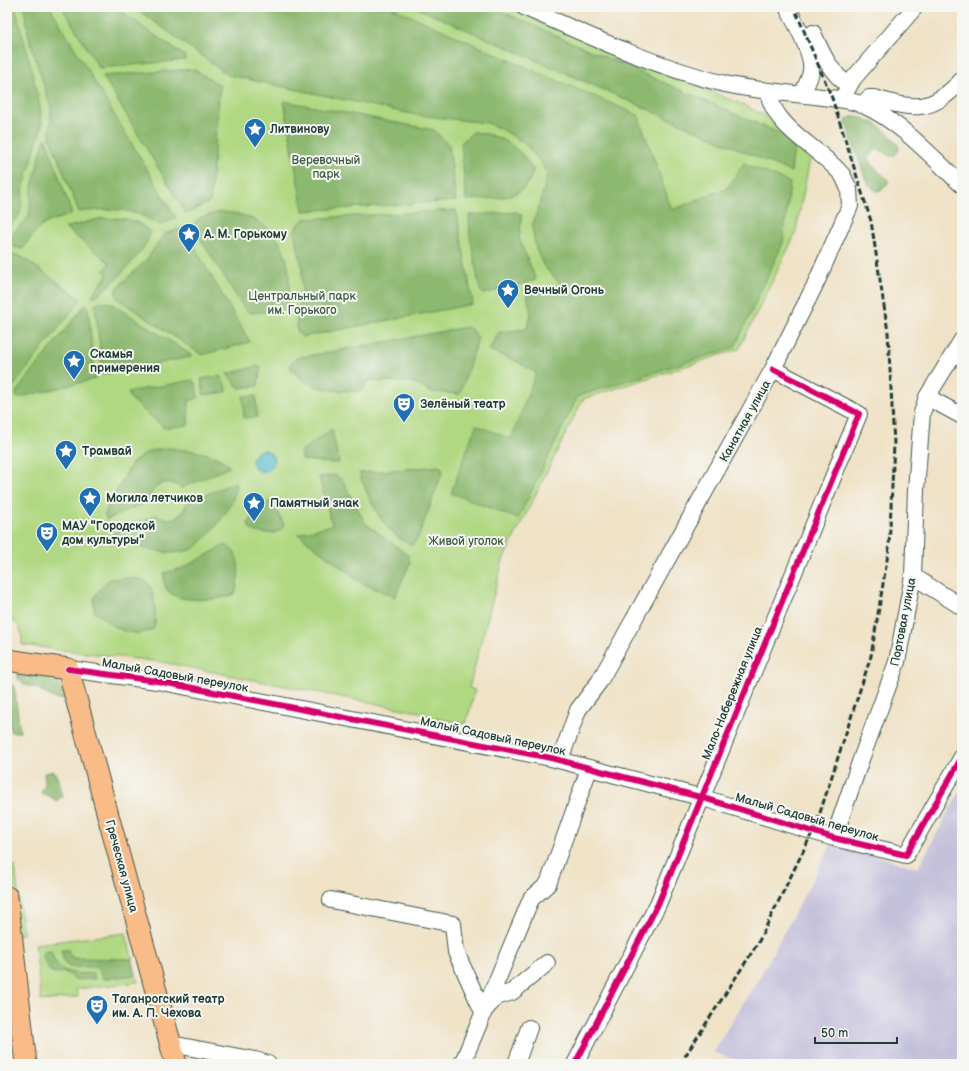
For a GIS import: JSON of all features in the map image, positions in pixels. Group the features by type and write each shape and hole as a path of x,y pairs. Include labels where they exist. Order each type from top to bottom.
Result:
{"main road":[{"name":"Малый Садовый переулок","path":"7,660 68,669"},
{"name":"Греческая улица","path":"68,669 173,1054"},
{"path":"7,897 26,1064"}],"street":[{"path":"524,7 605,43 692,74 725,84 768,91 802,94 846,92 914,7"},
{"path":"787,7 797,27 811,65 811,74 802,94"},
{"path":"813,33 830,65 842,81 846,92 862,105 880,114 902,130 962,184"},
{"path":"862,105 870,98 907,106 932,104 948,95 962,80"},
{"name":"Канатная улица","path":"560,760 578,710 599,682 772,369 815,285 848,213 851,200 849,189 843,176 779,118 771,105 768,91"},
{"name":"Портовая улица","path":"834,838 897,662 912,576 916,490 922,413 927,397 962,340"},
{"name":"Мало-Набережная улица","path":"575,1064 658,904 700,797 859,414 772,369"},
{"path":"927,397 962,416"},
{"path":"912,576 962,607"},
{"name":"Малый Садовый переулок","path":"68,669 157,681 560,760 589,769 700,797 834,838 906,855 962,757"},
{"path":"462,1064 531,899 548,884 589,769"},
{"path":"331,900 453,924 456,952 483,1012"},
{"path":"483,1012 496,997 512,992 547,963"},
{"path":"516,1064 529,1028"},
{"path":"173,1054 256,1060 268,1064"}],"shaded area":[{"path":"962,787 962,1064 746,1064 713,1052 763,971 832,843 918,868"}],"green space":[{"name":"Центральный парк им. Горького","path":"7,7 508,7 748,107 778,123 812,149 795,235 739,349 583,399 503,560 469,688 475,690 466,724 424,716 424,713 161,662 22,645 19,627 10,620 7,594"},
{"path":"7,7 15,7 32,71 40,107 42,125 24,186 20,214 7,229"},
{"path":"24,7 50,7 176,218 160,225 140,215 121,210 79,212 50,138 51,108 29,38"},
{"path":"62,7 117,7 130,18 185,56 186,60 99,68"},
{"path":"134,7 391,7 638,115 672,210 727,188 744,163 790,183 783,243 735,347 578,396 518,519 451,493 476,425 511,439 536,373 516,361 489,350 499,332 527,329 531,314 527,293 561,285 543,265 536,249 532,227 547,175 543,165 526,145 505,131 487,123 416,115 228,75"},
{"path":"415,7 491,7 795,140 791,172"},
{"path":"193,69 220,85 210,202 186,214 103,76"},
{"name":"Веревочный парк","path":"284,101 434,130 449,145 456,201 303,211"},
{"path":"854,116 867,120 880,127 896,142 899,148 898,152 894,156 889,156 877,149 868,158 871,164 888,180 888,183 882,190 876,191 867,183 846,124 847,119"},
{"path":"473,132 483,133 500,139 515,148 522,155 533,170 524,188 507,196 466,200 461,143"},
{"path":"46,139 72,214 43,225 23,249 7,245 7,240 29,216 32,187 44,140"},
{"path":"456,210 473,304 302,337 298,333 296,327 302,289 302,267 294,232 298,224 304,219"},
{"path":"220,212 240,215 256,221 270,230 279,242 286,257 289,273 289,291 286,310 250,313 246,311 196,232 194,223 201,217"},
{"path":"517,212 522,215 519,238 536,280 483,294 480,290 470,236 469,215"},
{"path":"98,219 126,219 138,223 150,232 143,248 136,257 118,277 95,297 91,296 108,274 104,271 110,263 65,228"},
{"path":"183,228 250,342 202,355 118,299 115,290 147,259 164,234"},
{"path":"7,252 22,257 81,299 12,388 8,388"},
{"path":"102,302 110,303 117,307 190,354 191,357 103,374 95,305"},
{"path":"85,305 88,307 95,379 17,398 16,392"},
{"path":"467,327 473,331 478,338 460,394 431,392 412,382 368,381 362,391 332,390 321,388 303,380 295,373 290,365 296,358"},
{"path":"258,366 261,367 258,386 239,388 227,374"},
{"path":"220,376 227,388 227,392 204,395 201,379"},
{"path":"193,380 196,385 198,398 189,401 188,425 164,428 130,398 128,392"},
{"path":"243,396 256,396 257,417 244,418"},
{"path":"332,429 339,463 303,460 300,452"},
{"path":"169,448 210,455 224,462 230,467 181,488 171,483 161,484 153,490 149,501 106,520 105,515 109,504 133,462 149,451"},
{"path":"440,466 443,471 418,538 412,545 393,533 378,515 367,494 359,473"},
{"path":"335,475 343,481 365,523 408,555 410,563 395,597 362,583 298,534 332,525 319,477"},
{"path":"235,482 233,499 221,520 205,539 190,550 172,553 146,549 120,541 112,534 156,515 166,518 175,517 182,512 187,503"},
{"path":"272,500 284,525 282,529 274,533 264,533 250,529 248,524 253,517 262,507"},
{"path":"225,545 231,548 237,559 238,581 235,594 220,598 200,600 181,598 166,589 164,573 183,568"},
{"path":"131,578 145,582 149,585 153,594 155,625 154,629 146,632 137,633 122,630 115,627 94,611 93,606 95,597 109,579"},
{"path":"18,673 58,678 64,699 55,699 38,689 23,684 18,679"},
{"path":"7,685 14,685 20,732 11,732"},
{"path":"54,771 60,783 62,796 57,801 41,793 45,784 44,773"},
{"path":"15,866 23,934 17,935 9,867"},
{"path":"126,933 138,982 76,989 78,997 41,1001 35,944"},
{"path":"61,950 68,950 73,958 131,959 135,975 103,979 99,969 94,967 69,967 64,962"},
{"path":"51,951 53,958 61,968 72,973 93,973 95,979 76,980 65,972 52,972 47,968 43,952"}],"water":[{"path":"263,450 271,453 274,461 271,469 263,472 255,469 252,461 255,453"}],"railway":[{"path":"680,1064 758,943 816,825 871,656 889,548 894,444 888,332 871,221 832,98 794,7"}],"cycle path":[{"path":"575,1064 658,904 859,414 773,369"},
{"path":"68,669 157,681 551,758 700,797 834,838 906,855 962,757"}],"place":[{"name":"Литвинову","path":"255,148"},
{"name":"А. М. Горькому","path":"189,254"},
{"name":"Вечный Огонь","path":"508,310"},
{"name":"Скамья примерения","path":"74,380"},
{"name":"Зелёный театр","path":"404,424"},
{"name":"Трамвай","path":"66,470"},
{"name":"Могила летчиков","path":"90,518"},
{"name":"Памятный знак","path":"254,522"},
{"name":"МАУ \"Городской дом культуры\"","path":"47,552"},
{"name":"Таганрогский театр им. А. П. Чехова","path":"97,1026"}],"park label":[{"name":"Живой уголок","path":"466,541"}]}
